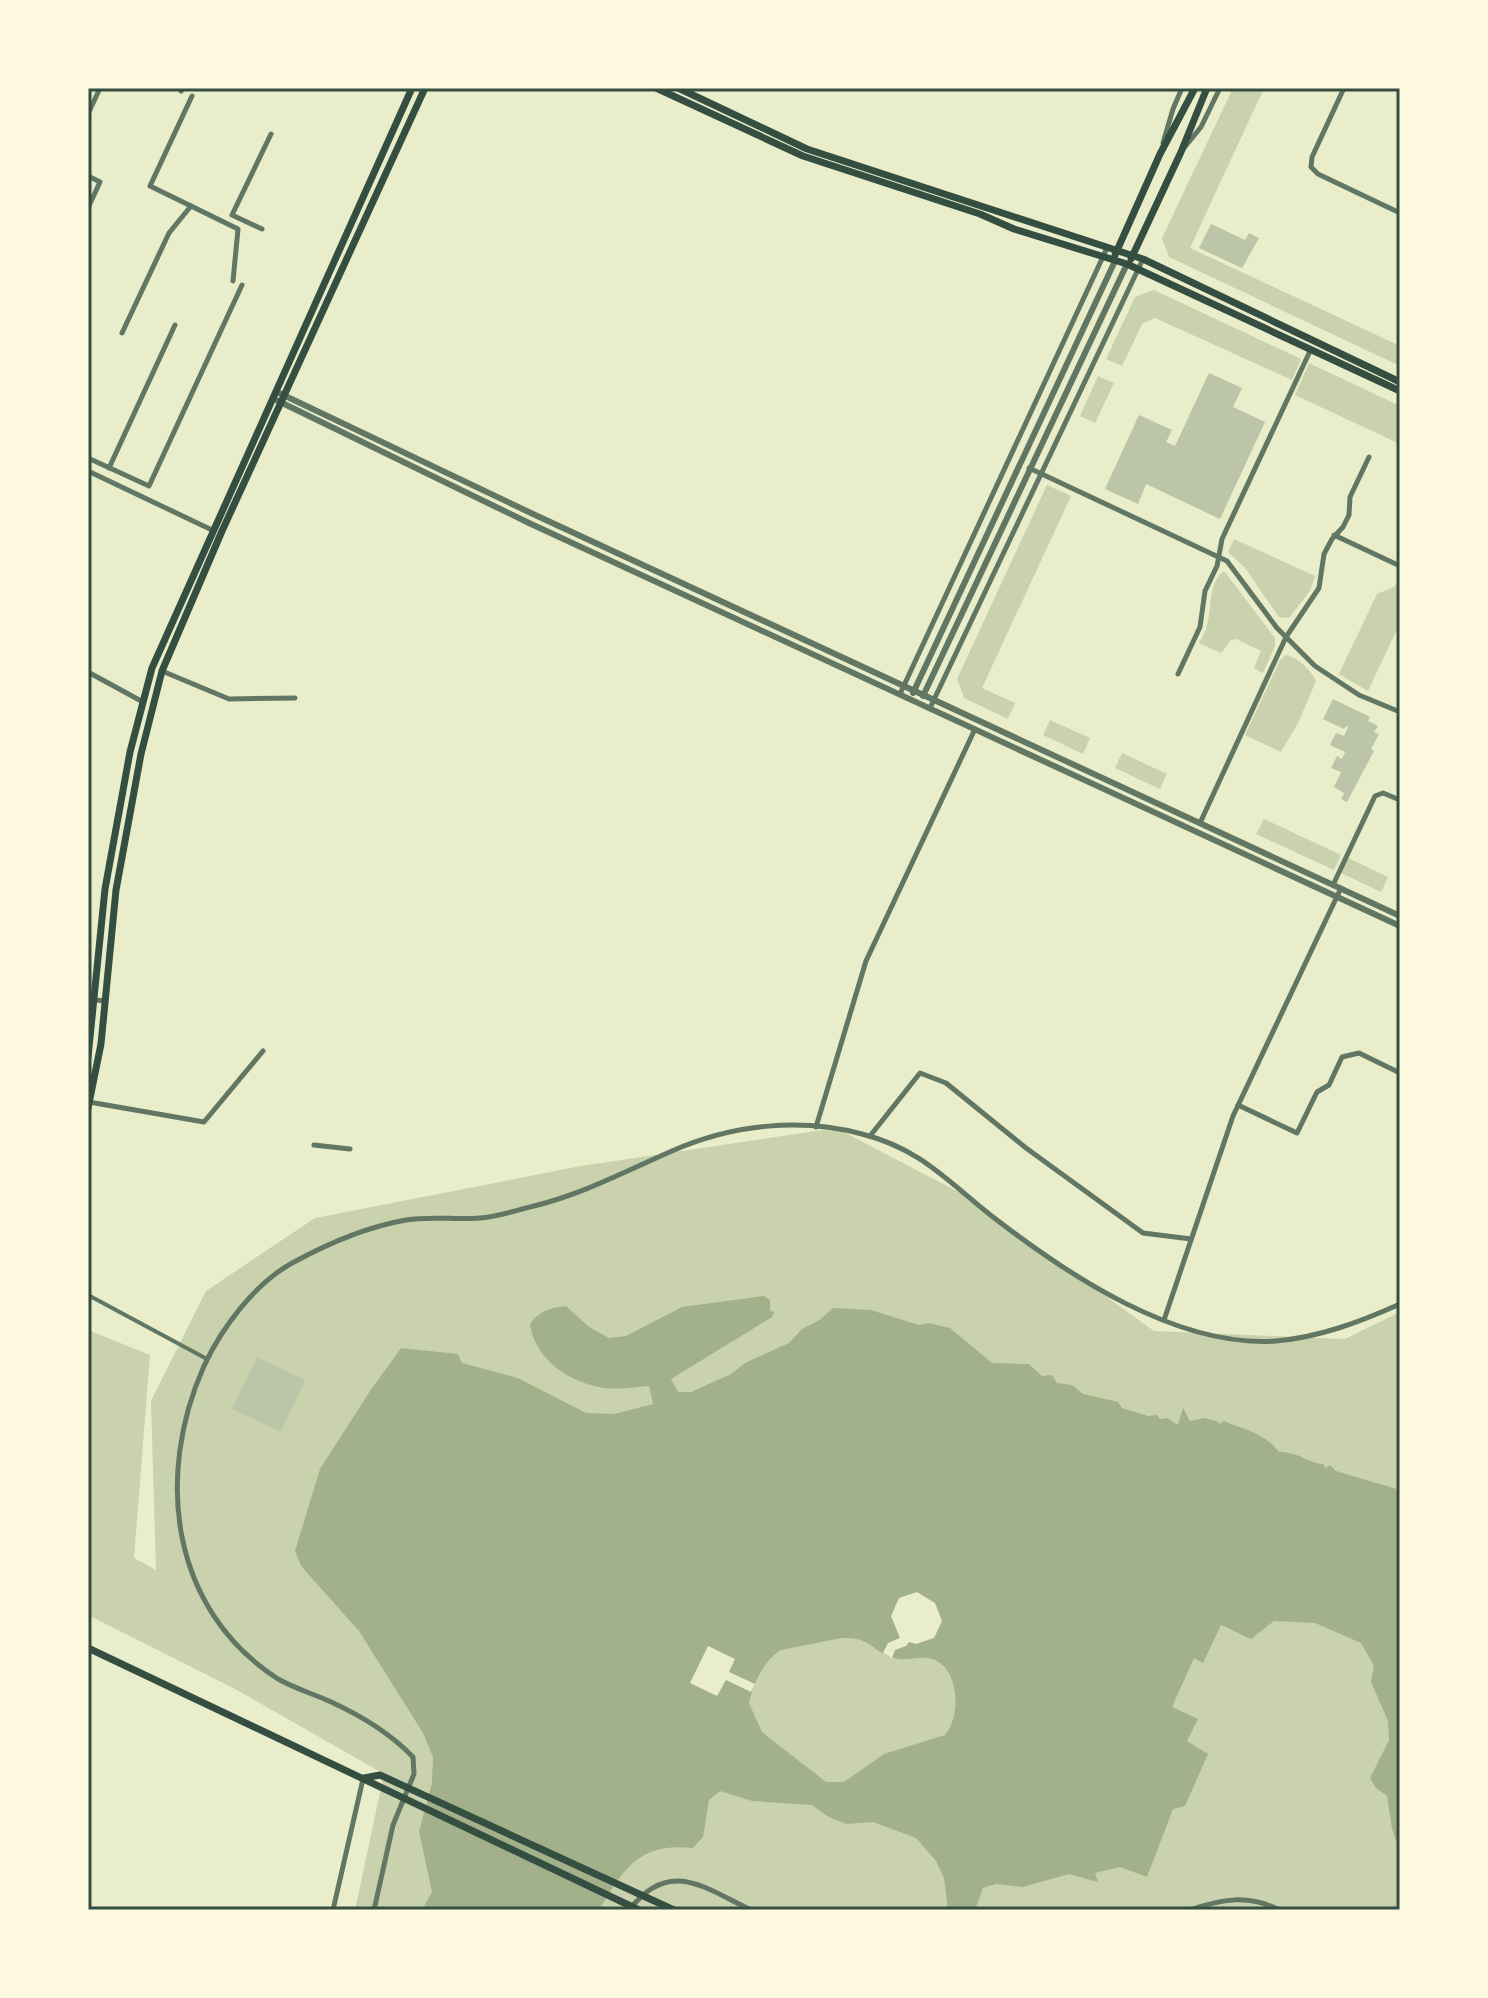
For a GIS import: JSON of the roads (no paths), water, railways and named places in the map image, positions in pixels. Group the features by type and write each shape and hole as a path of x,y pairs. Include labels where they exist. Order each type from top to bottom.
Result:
{"main road":[{"path":"88,1057 91,1000 105,889 130,752 152,668 412,88"},
{"path":"89,1105 101,1044 116,890 141,754 162,671 222,531 285,400 425,88"},
{"path":"656,88 803,156 1127,264 1400,391"},
{"path":"678,88 807,149 1143,259 1400,382"},
{"path":"1115,261 1112,250 1195,88"},
{"path":"1127,264 1181,152 1207,88"},
{"path":"88,1648 639,1910"},
{"path":"364,1778 380,1775 674,1910"}],"street":[{"path":"88,114 100,88"},
{"path":"1160,154 1182,88"},
{"path":"1181,152 1201,127 1220,88"},
{"path":"1344,88 1312,157 1311,167 1318,174 1400,213"},
{"path":"192,96 150,186 238,229 233,281"},
{"path":"262,229 232,215 271,134"},
{"path":"88,176 100,182 88,208"},
{"path":"122,333 169,233 191,206"},
{"path":"900,694 1103,258 1112,250"},
{"path":"930,708 1143,259"},
{"path":"910,699 1115,261"},
{"path":"920,703 1127,264"},
{"path":"88,458 149,486 242,285"},
{"path":"109,468 175,325"},
{"path":"1178,674 1200,627 1205,591 1219,556 1222,539 1311,349"},
{"path":"275,395 529,523 1400,926"},
{"path":"285,400 1400,916"},
{"path":"1200,823 1286,637 1319,588 1324,554 1349,515 1350,497 1369,457"},
{"path":"1029,468 1219,556 1234,568 1286,637 1315,666 1344,687 1400,712"},
{"path":"88,471 212,530"},
{"path":"1334,535 1400,566"},
{"path":"162,671 229,699 295,698"},
{"path":"88,672 143,702"},
{"path":"816,1127 866,961 975,729"},
{"path":"1333,885 1375,796 1383,793 1400,800"},
{"path":"1164,1320 1238,1105 1341,888"},
{"path":"91,1000 105,1001"},
{"path":"89,1105 204,1122 263,1051"},
{"path":"1238,1105 1297,1133 1317,1092 1329,1085 1342,1057 1359,1053 1400,1073"},
{"path":"870,1136 920,1073 946,1083 1026,1148 1143,1233 1191,1239"},
{"path":"374,1910 393,1825 414,1774 413,1757 397,1740 371,1724 338,1705 282,1681 236,1643 217,1620 202,1594 189,1565 177,1516 176,1472 192,1394 207,1359 232,1319 271,1276 344,1237 410,1220 485,1218 558,1200 676,1149 747,1127 783,1124 836,1128 870,1136 925,1160 1041,1253 1098,1287 1164,1320 1208,1335 1272,1341 1341,1328 1400,1304"},
{"path":"314,1145 350,1149"},
{"path":"88,1295 207,1359"},
{"path":"333,1910 364,1778"},
{"path":"629,1910 652,1887 679,1880 751,1910"},
{"path":"1190,1910 1217,1901 1241,1899 1269,1904 1279,1910"}]}
